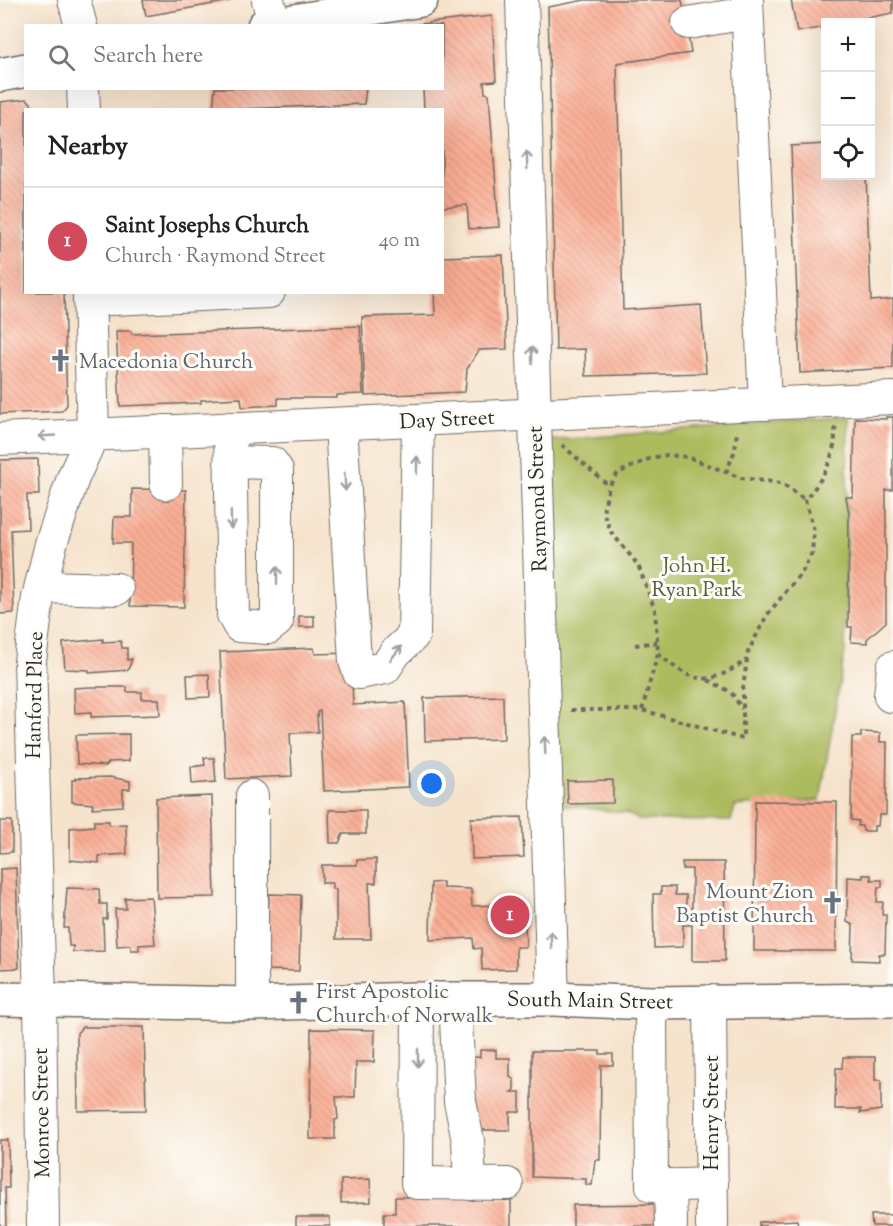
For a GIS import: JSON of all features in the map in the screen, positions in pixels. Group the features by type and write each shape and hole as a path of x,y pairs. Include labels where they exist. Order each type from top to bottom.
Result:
{"main road":[{"path":"269,16 421,0"},
{"path":"0,75 24,70"},
{"name":"South Main Street","path":"0,999 252,1004 418,999 553,999 651,1003 893,1000"}],"street":[{"path":"74,0 80,24"},
{"name":"Raymond Street","path":"522,0 553,999"},
{"path":"688,23 747,6 765,404"},
{"path":"84,90 84,108"},
{"path":"89,296 179,294"},
{"name":"Hanford Place","path":"40,999 30,661 40,587 73,478 93,434 89,296"},
{"name":"Day Street","path":"0,439 893,398"},
{"path":"341,424 355,661 359,673 386,668 395,653 414,635 418,421"},
{"path":"230,428 230,462 233,615 239,626 268,628 277,621 277,470 272,463 230,462"},
{"path":"165,431 166,484"},
{"path":"40,587 117,589"},
{"path":"252,796 252,1004"},
{"name":"Monroe Street","path":"40,999 43,1226"},
{"path":"418,999 417,1182 507,1184"},
{"path":"455,1000 460,1101 468,1141 470,1184"},
{"name":"Henry Street","path":"711,1001 712,1226"},
{"path":"651,1003 652,1186 712,1184"},
{"path":"670,1185 671,1226"}],"path":[{"path":"805,500 822,480 831,459 836,440 835,424"},
{"path":"726,473 735,450 736,429"},
{"path":"555,438 609,486"},
{"path":"568,710 642,710 743,738 742,710 746,660 754,637 767,615 802,572 812,554 814,530 805,500 781,483 741,478 706,462 668,455 635,463 618,473 609,486 603,512 607,524 638,565 648,585 656,610 658,653 642,710"},
{"path":"635,645 658,642"},
{"path":"658,653 686,675 705,679 731,692 742,710"},
{"path":"705,679 717,678 746,660"}],"green space":[{"name":"John H. Ryan Park","path":"848,417 845,651 820,800 735,806 731,821 640,820 626,813 556,804 545,441"}],"building":[{"path":"143,0 230,0 230,1 146,16"},
{"path":"585,0 682,0 691,53 617,63 623,310 701,305 706,373 586,376 585,349 556,350 548,7"},
{"path":"791,0 893,0 893,13 866,18 821,18 821,28 797,32"},
{"path":"492,16 496,81 484,82 485,93 489,94 499,227 469,229 467,205 444,207 444,108 424,108 423,90 444,90 444,24 417,24"},
{"path":"215,90 366,90 364,104 213,108"},
{"path":"27,99 31,103 32,108 24,108 24,294 64,294 67,405 62,411 0,414 0,102"},
{"path":"821,144 821,180 866,180 871,301 893,299 893,368 800,373 791,146"},
{"path":"503,255 507,349 479,350 467,369 465,392 365,396 362,317 435,315 434,294 444,294 444,257"},
{"path":"360,326 363,394 337,395 337,398 278,398 278,405 242,407 241,398 201,400 201,403 120,406 116,331 131,331 132,334"},
{"path":"886,417 893,417 893,490 886,490 886,622 867,639 867,643 851,642 852,627 848,627 849,513 846,497 853,497 855,418 886,419"},
{"path":"38,459 39,495 27,495 28,529 11,530 14,613 0,614 0,460"},
{"path":"132,489 186,490 184,607 130,606 131,543 113,543 114,517 132,517"},
{"path":"299,616 314,616 314,627 299,627"},
{"path":"103,639 103,642 121,641 122,648 127,648 127,660 132,659 128,670 89,673 89,670 65,669 63,643"},
{"path":"314,648 315,654 351,653 353,705 405,702 409,787 324,791 320,711 317,712 318,732 290,733 292,776 226,779 220,652"},
{"path":"209,674 210,697 188,698 187,675"},
{"path":"127,687 127,692 142,692 142,699 159,699 160,715 91,717 91,712 75,713 74,688"},
{"path":"503,696 504,739 425,741 424,698"},
{"path":"861,732 880,733 880,742 887,742 886,815 879,815 878,826 874,826 874,831 863,831 862,826 858,826 859,821 851,820 852,737 861,737"},
{"path":"129,734 129,761 109,762 106,766 77,764 76,735"},
{"path":"204,758 214,758 216,782 192,784 191,767 205,765"},
{"path":"110,777 130,781 130,789 123,789 123,806 92,808 93,804 72,802 72,780"},
{"path":"613,780 613,803 568,804 567,781"},
{"path":"212,796 215,897 157,898 156,798"},
{"path":"755,801 837,802 836,951 754,951"},
{"path":"329,810 366,810 366,834 343,834 339,843 330,843"},
{"path":"522,817 524,857 472,859 471,818"},
{"path":"0,821 12,821 12,852 0,853"},
{"path":"94,821 109,821 109,825 126,824 127,854 99,856 99,863 70,860 70,828 94,826"},
{"path":"376,859 376,883 369,883 371,939 336,939 336,889 332,889 332,883 322,883 322,865 357,865 357,860"},
{"path":"682,862 724,862 725,961 692,961 692,925 683,925 683,947 654,948 653,894 661,894 661,887 675,887 675,895 686,895 686,918 692,918 692,869 683,869"},
{"path":"16,868 19,968 0,969 0,869"},
{"path":"863,875 871,875 871,880 882,880 882,887 878,887 877,902 883,902 882,915 886,915 885,954 879,954 879,961 852,960 853,925 847,922 848,877 863,878"},
{"path":"443,882 443,888 471,889 472,906 524,904 526,947 516,947 516,969 482,970 481,948 474,949 473,938 430,940 431,883"},
{"path":"67,888 99,889 100,904 107,904 107,919 103,919 104,951 73,952 73,946 69,946 68,928 64,928"},
{"path":"269,894 301,895 299,971 267,970"},
{"path":"151,897 155,944 139,945 139,950 131,950 131,945 117,946 115,909 126,909 125,898"},
{"path":"82,1027 144,1027 146,1110 78,1111 77,1033"},
{"path":"311,1029 375,1030 374,1062 356,1062 355,1097 336,1097 338,1119 335,1120 335,1139 310,1139"},
{"path":"480,1050 496,1050 496,1058 510,1058 510,1077 514,1080 514,1090 511,1092 520,1092 520,1112 510,1112 510,1130 470,1130 465,1058 480,1057"},
{"path":"532,1051 600,1051 600,1054 613,1054 613,1065 601,1065 600,1160 595,1160 592,1185 586,1185 586,1179 532,1177"},
{"path":"843,1057 875,1057 875,1080 881,1080 881,1110 860,1113 861,1109 835,1109 836,1068 842,1068"},
{"path":"0,1140 8,1140 9,1188 5,1188 6,1226 0,1226"},
{"path":"370,1179 371,1202 341,1203 341,1180"},
{"path":"511,1196 511,1226 384,1226 384,1213 395,1213 395,1197"},
{"path":"660,1204 661,1226 573,1226 573,1205"},
{"path":"871,1215 893,1215 893,1226 872,1226"},
{"path":"296,1217 330,1217 330,1226 296,1226"},
{"path":"797,1220 798,1226 759,1226 759,1222"}],"place":[{"name":"Macedonia Church","path":"61,361"},
{"name":"Mount Zion Baptist Church","path":"832,903"},
{"name":"Saint Josephs Church","path":"510,915"},
{"name":"First Apostolic Church of Norwalk","path":"298,1003"}]}
